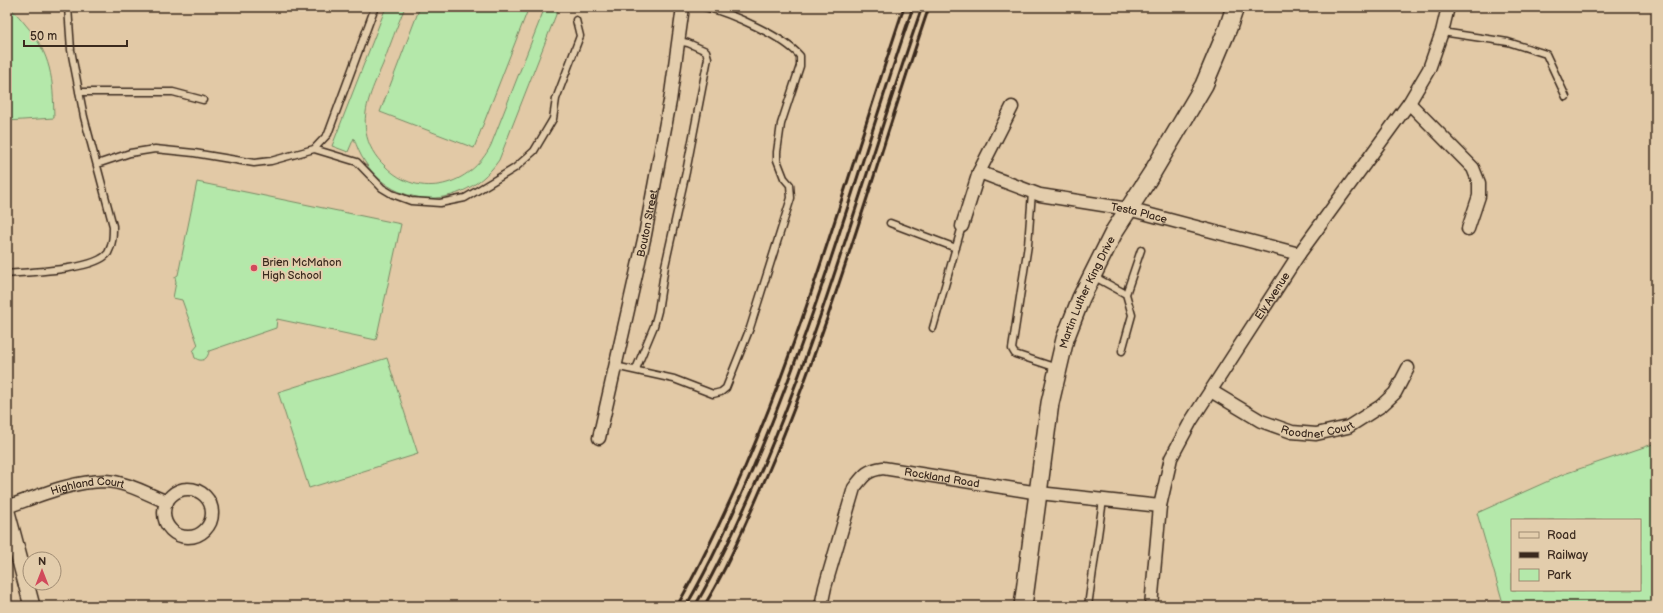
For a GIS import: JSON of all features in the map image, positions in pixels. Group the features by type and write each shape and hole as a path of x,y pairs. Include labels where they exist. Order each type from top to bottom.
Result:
{"main road":[{"name":"Martin Luther King Drive","path":"1023,606 1050,403 1065,340 1081,298 1115,230 1152,173 1204,85 1228,28 1235,7"}],"street":[{"name":"Bouton Street","path":"599,438 645,235 670,101 683,7"},
{"name":"Ely Avenue","path":"1151,606 1160,506 1172,458 1191,421 1299,254 1409,103 1429,69 1442,32 1448,7"},
{"path":"1409,103 1474,168 1479,183 1479,196 1468,229"},
{"path":"962,226 980,172 1012,107"},
{"name":"Testa Place","path":"980,172 1040,195 1128,209 1299,254"},
{"name":"Roodner Court","path":"1211,391 1261,421 1292,432 1316,434 1348,427 1381,406 1395,393 1408,368"},
{"name":"Rockland Road","path":"821,606 825,587 854,488 864,474 872,469 883,468 1039,493 1160,506"},
{"name":"Highland Court","path":"7,507 70,486 106,481 132,487 166,502"},
{"path":"7,512 32,606"}],"lane":[{"path":"7,274 84,266 97,262 107,254 112,244 113,226 84,117 71,50 68,7"},
{"path":"97,164 130,153 155,149 194,153 254,163 271,161 314,149 328,134 375,7"},
{"path":"615,366 636,369 674,379 713,394 721,392 726,388 750,328 791,198 790,185 784,178 777,160 777,152 781,124 800,66 800,56 790,45 736,17 705,7"},
{"path":"314,149 357,162 382,188 411,202 440,203 465,198 515,168 534,152 553,119 556,99 580,36 576,20"},
{"path":"1442,32 1508,42 1546,54 1566,97"},
{"path":"636,369 654,326 658,311 665,266 686,172 708,58 706,51 688,43 678,41"},
{"path":"79,92 173,92 203,100"},
{"path":"1032,192 1028,245 1012,349 1014,354 1058,368"},
{"path":"890,223 956,248"},
{"path":"933,328 962,226"},
{"path":"1122,351 1132,315 1126,294 1141,250"},
{"path":"1092,275 1126,294"},
{"path":"1088,606 1103,500"}],"green space":[{"path":"7,7 17,14 34,35 46,57 52,79 54,118 7,121"},
{"path":"386,7 405,7 367,105 365,123 367,137 372,150 378,159 398,177 413,183 428,186 443,184 458,179 471,170 482,159 491,145 545,7 559,7 499,160 482,179 462,191 441,197 419,197 398,191 380,179 365,161 354,138 348,152 332,146"},
{"path":"420,7 529,7 474,148 380,112"},
{"path":"197,182 401,224 376,340 277,319 276,328 209,351 206,358 202,360 195,358 193,351 198,345 182,300 173,298 176,282 175,277 178,275"},
{"path":"387,358 418,454 309,488 278,392"},
{"path":"1656,443 1656,606 1507,606 1503,603 1477,513 1564,474"}],"railway":[{"path":"677,606 696,572 745,467 790,354 810,297 904,7"},
{"path":"686,606 713,556 737,504 797,356 818,298 913,7"},
{"path":"695,606 737,524 760,473 805,358 826,300 922,7"},
{"path":"704,606 722,575 767,475 812,360 833,302 929,7"}],"place":[{"name":"Brien McMahon High School","path":"254,268"}]}
